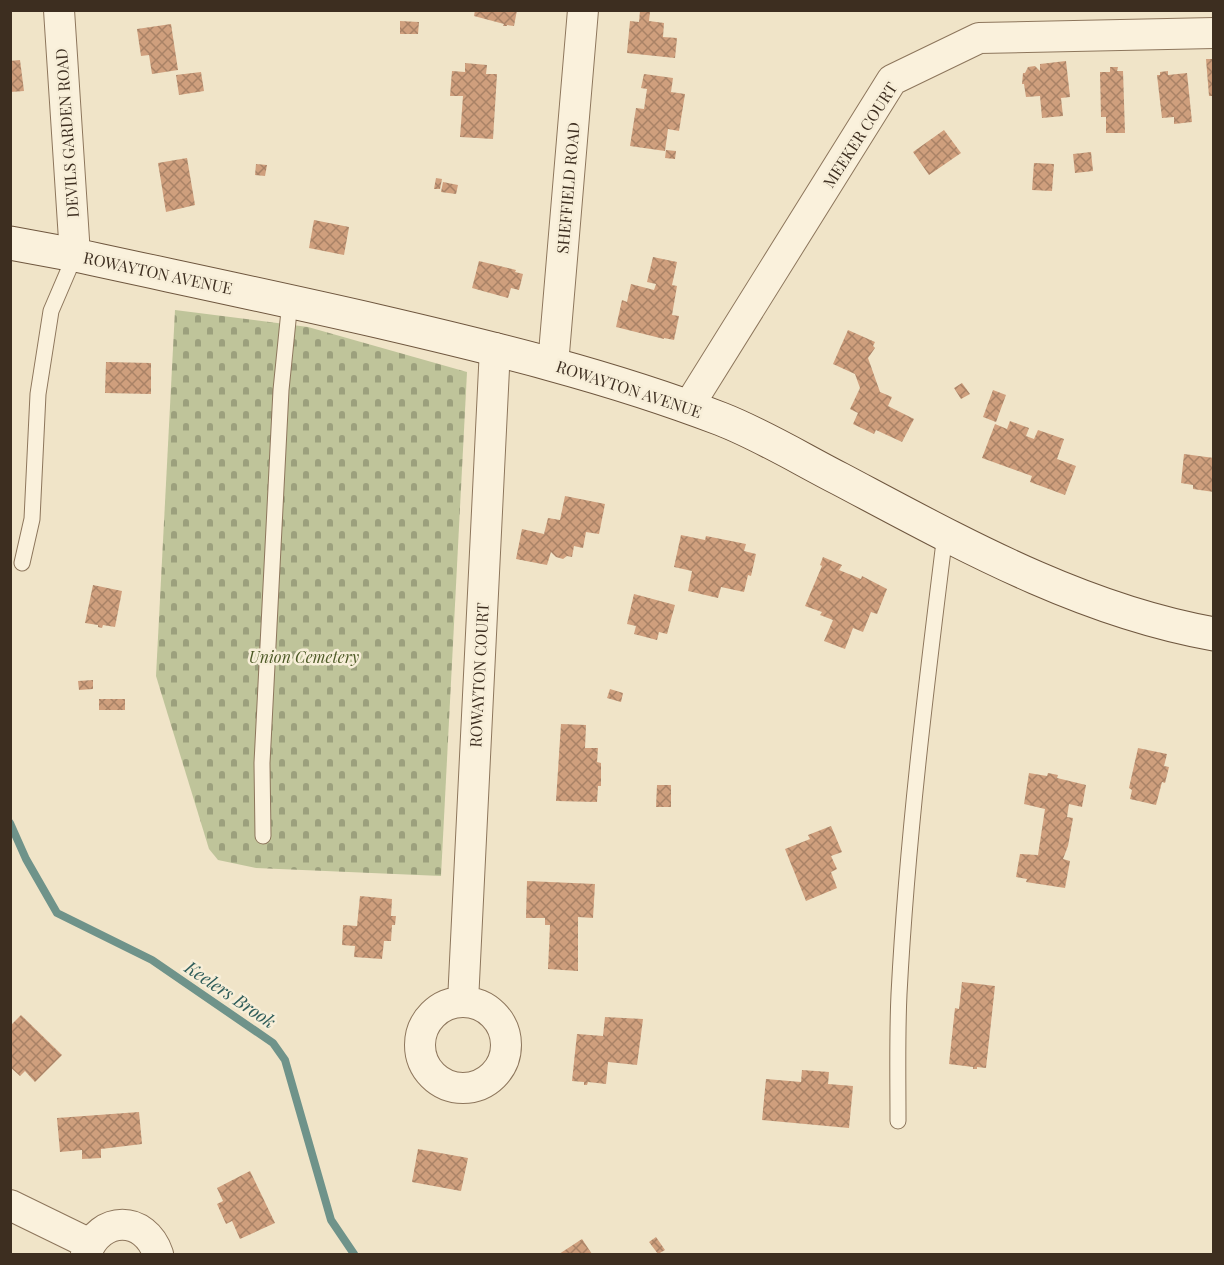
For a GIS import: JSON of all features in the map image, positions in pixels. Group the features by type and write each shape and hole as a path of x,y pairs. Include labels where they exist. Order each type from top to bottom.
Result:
{"street":[{"name":"DEVILS GARDEN ROAD","path":"58,10 75,255"},
{"name":"SHEFFIELD ROAD","path":"553,365 583,10"},
{"name":"MEEKER COURT","path":"688,407 892,80 979,39 1214,33"},
{"name":"ROWAYTON AVENUE","path":"10,243 290,301 495,348 688,407 761,438 1014,568 1085,598 1140,616 1214,634"},
{"name":"ROWAYTON COURT","path":"463,1002 495,348"},
{"path":"10,1204 88,1249 98,1234 109,1227 121,1224 134,1226 145,1232 153,1242 158,1254"}],"lane":[{"path":"22,563 32,519 38,394 51,311 75,255"},
{"path":"263,836 262,763 280,401 290,301"},
{"path":"898,1121 899,996 909,854 945,534"}],"green space":[{"name":"Union Cemetery","path":"175,310 308,327 467,372 441,876 256,868 218,860 209,849 156,676"}],"building":[{"path":"475,10 517,10 514,26 503,26 504,24 474,16"},
{"path":"640,11 650,12 649,21 664,23 663,37 677,38 675,58 627,53 630,21 639,22"},
{"path":"400,21 419,22 418,34 400,34"},
{"path":"171,24 178,70 152,74 149,55 141,56 137,29"},
{"path":"1206,59 1214,59 1214,96 1209,96"},
{"path":"20,60 24,91 10,92 10,61"},
{"path":"1066,61 1070,97 1061,98 1063,116 1042,118 1040,96 1026,97 1024,84 1022,84 1023,73 1028,67 1035,66 1040,71 1040,64"},
{"path":"465,63 487,65 486,74 497,74 493,139 460,137 463,96 450,96 452,71 465,72"},
{"path":"1110,67 1118,67 1117,71 1123,71 1125,133 1106,133 1106,117 1101,117 1100,72 1110,72"},
{"path":"1168,71 1168,75 1187,73 1192,122 1174,124 1174,117 1162,118 1157,75"},
{"path":"201,72 204,91 179,95 176,75"},
{"path":"644,74 673,78 671,92 685,94 679,131 668,129 665,151 630,146 636,108 644,109 647,89 641,88"},
{"path":"944,130 961,153 929,175 913,152"},
{"path":"666,150 676,151 675,159 665,158"},
{"path":"1091,152 1093,171 1075,173 1073,154"},
{"path":"187,158 195,205 166,212 158,163"},
{"path":"1034,163 1054,164 1052,191 1032,190"},
{"path":"256,164 267,165 265,176 255,175"},
{"path":"436,178 442,179 440,189 434,189"},
{"path":"443,182 458,185 456,194 441,192"},
{"path":"314,220 349,227 344,255 309,248"},
{"path":"653,257 677,262 672,285 677,286 672,315 679,316 674,340 616,327 622,300 627,302 631,284 654,290 656,284 647,282"},
{"path":"479,261 516,270 515,272 523,274 519,290 511,288 508,298 472,288"},
{"path":"848,330 875,342 873,346 875,348 868,358 880,392 892,397 888,406 914,419 902,442 876,430 874,434 853,424 858,413 850,409 860,388 855,374 833,364"},
{"path":"106,362 151,363 151,394 105,393"},
{"path":"962,383 970,394 961,399 954,388"},
{"path":"993,390 1006,395 996,422 983,417"},
{"path":"1010,421 1029,428 1026,436 1034,439 1038,430 1064,439 1057,459 1076,466 1065,495 1030,482 1032,476 982,458 995,424 1007,429"},
{"path":"1184,454 1214,458 1214,492 1193,489 1193,485 1181,483"},
{"path":"565,496 605,504 599,534 586,532 583,548 574,546 572,557 567,556 563,559 551,552 547,565 516,559 522,529 544,534 548,518 560,520"},
{"path":"681,535 705,540 706,536 746,544 744,551 756,554 751,576 748,575 744,592 721,587 718,598 688,591 692,571 674,567"},
{"path":"823,557 842,565 839,570 861,579 862,576 887,589 877,614 871,612 863,632 853,628 845,649 824,641 833,620 820,615 822,612 805,606 822,566 820,565"},
{"path":"93,585 122,591 115,627 103,625 102,628 85,623"},
{"path":"634,594 675,605 667,634 659,632 657,640 634,634 636,626 627,624"},
{"path":"93,680 93,689 79,690 78,681"},
{"path":"610,689 623,693 621,702 607,698"},
{"path":"99,699 125,699 125,710 99,710"},
{"path":"561,724 586,725 585,748 598,748 597,762 601,763 601,786 598,786 597,802 556,801"},
{"path":"1138,748 1167,754 1164,766 1169,767 1156,805 1130,799 1132,790 1129,788"},
{"path":"1029,773 1058,775 1057,778 1086,785 1082,807 1069,804 1067,817 1073,818 1063,859 1070,861 1065,888 1026,882 1027,879 1016,877 1020,854 1038,855 1045,809 1024,804"},
{"path":"657,785 671,785 671,807 656,807"},
{"path":"831,826 842,852 831,856 837,869 831,872 837,888 806,901 785,849 810,839 808,835"},
{"path":"527,881 595,884 593,918 578,917 578,971 548,969 550,925 545,925 545,918 526,918"},
{"path":"360,896 392,899 391,916 396,916 395,925 392,925 391,941 384,941 382,959 354,957 355,946 342,945 343,925 357,926"},
{"path":"962,982 995,986 986,1068 973,1069 973,1067 949,1064 955,1008 959,1009"},
{"path":"21,1015 62,1055 35,1082 25,1071 20,1076 10,1067 10,1026"},
{"path":"605,1017 643,1019 637,1065 608,1062 606,1084 588,1082 584,1085 584,1082 572,1081 577,1034 603,1036"},
{"path":"802,1070 829,1072 828,1084 853,1086 849,1128 762,1120 766,1079 801,1082"},
{"path":"139,1112 142,1144 101,1149 101,1158 82,1159 82,1150 60,1152 57,1118"},
{"path":"418,1149 468,1158 461,1191 412,1182"},
{"path":"250,1171 275,1223 240,1239 232,1221 226,1224 217,1204 223,1201 217,1188"},
{"path":"656,1237 665,1250 658,1254 649,1242"},
{"path":"582,1239 592,1254 559,1254"}],"waterway":[{"name":"Keelers Brook","path":"10,823 26,859 57,913 152,960 273,1043 285,1060 331,1220 354,1254"}]}
